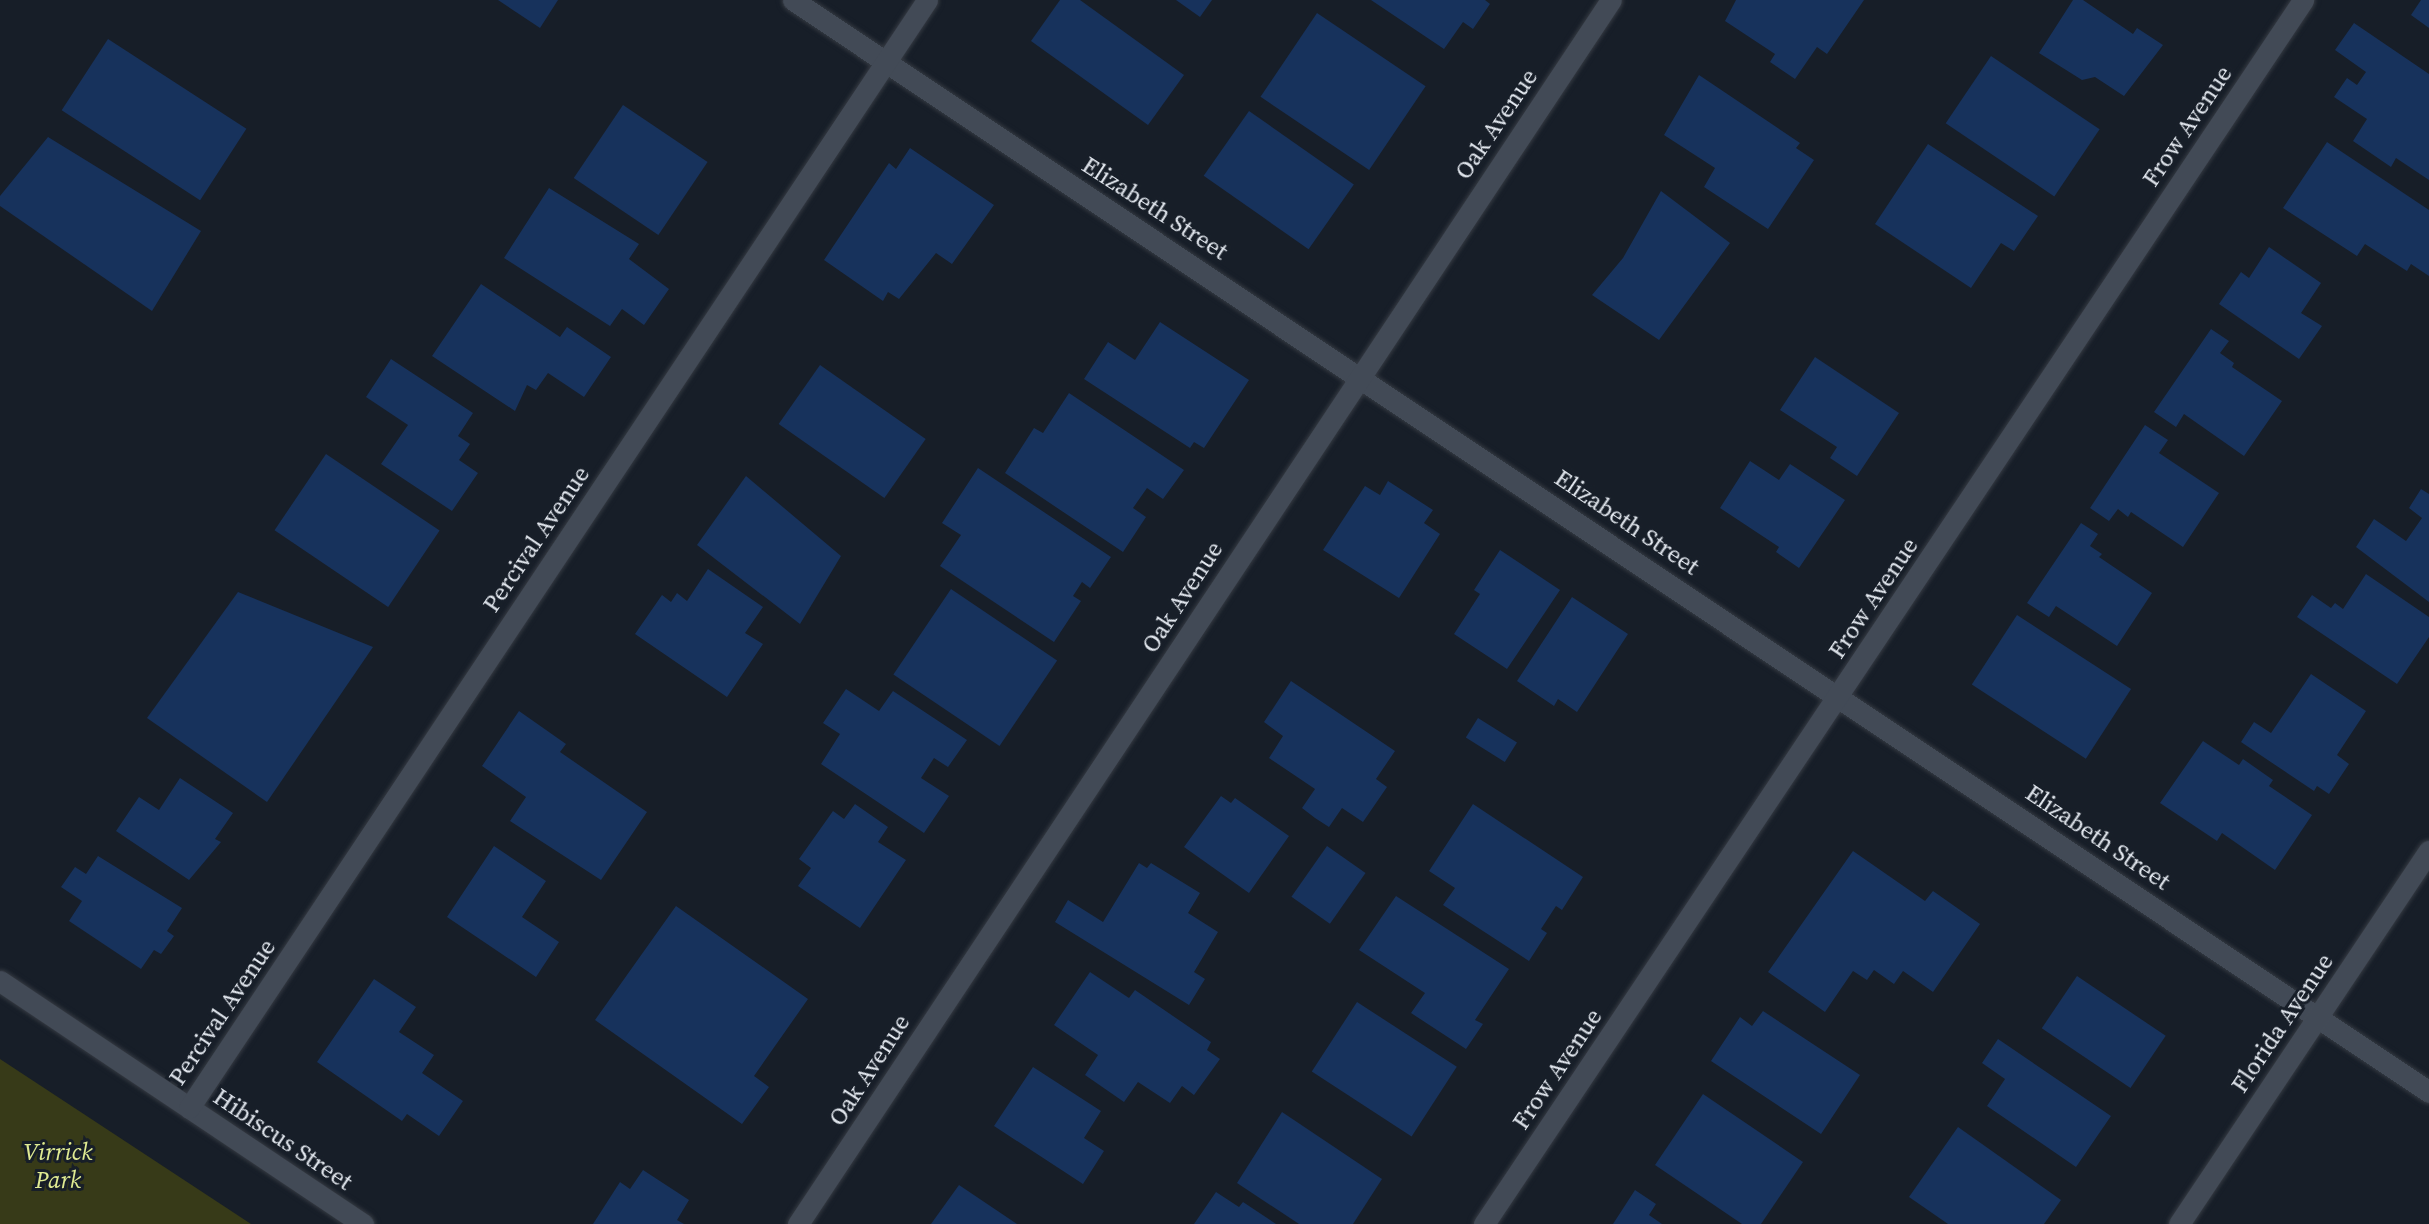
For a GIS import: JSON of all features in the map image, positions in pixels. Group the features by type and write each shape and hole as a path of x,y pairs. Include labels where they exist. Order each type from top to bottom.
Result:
{"street":[{"name":"Elizabeth Street","path":"793,0 1839,695 2429,1092"},
{"name":"Percival Avenue","path":"189,1108 927,0"},
{"name":"Oak Avenue","path":"798,1224 1612,0"},
{"name":"Frow Avenue","path":"1484,1224 2303,0"},
{"name":"Florida Avenue","path":"2179,1224 2429,851"},
{"name":"Hibiscus Street","path":"0,981 363,1224"}],"green space":[{"name":"Virrick Park","path":"0,1059 251,1224 0,1224"}],"building":[{"path":"498,0 558,0 540,28"},
{"path":"1060,0 1080,0 1184,75 1148,125 1031,41"},
{"path":"1176,0 1212,0 1200,17"},
{"path":"1371,0 1485,0 1490,4 1473,29 1463,22 1444,49"},
{"path":"1736,0 1864,0 1827,54 1817,47 1795,79 1770,62 1775,54 1725,21"},
{"path":"2073,0 2083,0 2133,34 2137,28 2163,45 2124,96 2095,77 2082,80 2039,53"},
{"path":"2421,0 2429,0 2429,28 2411,15"},
{"path":"1317,13 1426,86 1369,170 1261,97"},
{"path":"2354,23 2429,74 2429,180 2396,158 2391,167 2353,141 2367,119 2334,97 2347,78 2357,85 2366,72 2335,50"},
{"path":"108,39 246,129 200,200 62,110"},
{"path":"1991,56 2100,129 2054,196 1946,123"},
{"path":"1699,75 1800,143 1796,148 1814,160 1768,229 1704,187 1715,168 1664,135"},
{"path":"623,105 708,162 658,235 574,178"},
{"path":"1249,111 1354,184 1309,249 1204,176"},
{"path":"48,137 201,231 152,311 0,206 0,196"},
{"path":"2327,142 2429,210 2429,276 2411,264 2407,271 2365,244 2357,256 2283,208"},
{"path":"1928,144 2038,216 2014,251 2001,243 1971,288 1875,224"},
{"path":"910,148 994,205 952,264 936,253 899,299 888,292 883,301 824,260 889,163 896,169"},
{"path":"549,188 639,244 629,259 669,289 644,325 622,309 610,326 504,258"},
{"path":"1661,191 1730,243 1659,340 1592,295 1623,258"},
{"path":"2269,247 2321,283 2301,313 2322,326 2299,359 2219,304 2241,272 2249,278"},
{"path":"481,284 560,337 567,327 611,357 584,397 548,373 536,390 527,385 515,411 432,356"},
{"path":"1160,322 1249,380 1204,448 1194,442 1190,448 1084,379 1108,342 1135,360"},
{"path":"2211,329 2229,341 2220,353 2234,363 2232,367 2282,401 2244,456 2184,414 2176,427 2154,412"},
{"path":"1815,357 1899,413 1857,476 1830,458 1837,447 1780,410"},
{"path":"391,359 473,413 458,436 470,444 459,460 478,473 452,511 381,464 408,425 366,397"},
{"path":"820,365 926,439 884,498 779,424"},
{"path":"1069,393 1184,470 1163,499 1147,488 1133,508 1146,517 1123,552 1005,473 1034,428 1043,433"},
{"path":"2145,425 2168,440 2159,453 2219,493 2183,547 2131,512 2128,517 2118,509 2109,521 2090,508"},
{"path":"326,454 440,531 388,607 275,530"},
{"path":"1750,461 1779,480 1790,464 1845,500 1799,568 1776,552 1779,547 1720,508"},
{"path":"978,468 1111,557 1090,588 1082,582 1073,596 1081,601 1054,642 940,566 961,535 942,523"},
{"path":"746,476 841,556 800,624 697,545"},
{"path":"1388,481 1433,510 1424,523 1440,534 1399,598 1323,550 1365,486 1380,495"},
{"path":"2421,489 2429,494 2429,602 2356,547 2374,519 2406,541 2422,518 2409,508"},
{"path":"2081,523 2098,534 2090,546 2102,554 2099,557 2152,593 2117,646 2056,606 2049,617 2027,603"},
{"path":"1500,550 1560,590 1507,669 1454,634 1480,594 1474,590"},
{"path":"708,569 763,607 745,633 763,644 727,697 635,634 662,595 671,602 677,593 687,601"},
{"path":"2366,574 2429,617 2429,637 2397,684 2297,617 2312,595 2331,608 2335,603 2343,609"},
{"path":"951,589 1057,661 1000,746 893,674"},
{"path":"238,592 373,647 267,802 147,718"},
{"path":"1572,597 1628,634 1577,712 1558,699 1554,706 1517,681"},
{"path":"2017,615 2131,689 2086,759 1972,685"},
{"path":"2311,674 2366,711 2337,755 2349,764 2329,794 2317,786 2314,791 2241,742 2254,722 2271,733"},
{"path":"1291,681 1395,751 1376,779 1387,787 1363,822 1342,808 1329,827 1315,818 1302,808 1315,789 1269,758 1283,736 1264,722"},
{"path":"846,689 879,711 893,691 967,740 948,767 934,758 921,778 949,796 924,833 821,764 840,734 823,723"},
{"path":"519,711 566,744 560,752 647,812 601,880 510,821 526,797 482,766"},
{"path":"1478,718 1517,742 1505,762 1466,738"},
{"path":"2203,741 2239,765 2243,759 2273,780 2269,786 2312,815 2275,870 2222,833 2217,841 2160,803"},
{"path":"180,778 233,813 215,839 221,842 189,880 116,831 139,797 159,810"},
{"path":"1221,796 1231,803 1235,798 1289,836 1249,893 1184,847"},
{"path":"855,804 888,827 878,842 906,860 860,928 798,886 811,868 799,859 833,811 844,819"},
{"path":"1473,804 1583,877 1562,910 1556,906 1541,929 1547,933 1529,961 1443,905 1455,888 1429,871"},
{"path":"494,846 546,881 522,917 559,942 536,977 447,917"},
{"path":"1327,846 1366,873 1330,924 1291,897"},
{"path":"1853,851 1925,901 1933,891 1980,924 1933,992 1903,971 1894,984 1874,970 1867,980 1853,971 1825,1012 1768,972"},
{"path":"98,856 182,908 167,931 174,936 161,954 154,950 141,969 69,921 82,901 61,887 75,867 86,874"},
{"path":"1139,863 1147,868 1151,863 1200,893 1188,913 1218,932 1194,972 1205,979 1189,1005 1055,922 1068,900 1103,922"},
{"path":"1396,896 1509,969 1475,1020 1483,1024 1466,1049 1411,1013 1425,993 1359,950"},
{"path":"676,906 808,999 754,1076 769,1087 742,1124 595,1020"},
{"path":"1090,972 1129,998 1135,990 1211,1042 1207,1050 1220,1059 1194,1095 1182,1086 1170,1103 1138,1082 1124,1102 1085,1075 1098,1055 1054,1025"},
{"path":"2077,976 2166,1036 2130,1088 2042,1028"},
{"path":"374,979 416,1007 399,1032 434,1055 422,1073 463,1101 439,1136 407,1114 402,1121 317,1062"},
{"path":"1357,1002 1457,1067 1412,1136 1312,1072"},
{"path":"1763,1011 1860,1075 1821,1134 1711,1061 1740,1017 1752,1026"},
{"path":"1998,1039 2111,1116 2076,1167 1987,1106 2005,1079 1982,1063"},
{"path":"1033,1067 1101,1111 1084,1138 1104,1151 1083,1184 994,1126"},
{"path":"1703,1094 1803,1162 1761,1224 1742,1224 1655,1165"},
{"path":"1282,1112 1382,1179 1353,1224 1299,1224 1237,1183"},
{"path":"1958,1127 2061,1200 2044,1224 1948,1224 1909,1197"},
{"path":"643,1170 689,1200 677,1220 684,1224 593,1224 620,1182 630,1189"},
{"path":"959,1185 1017,1224 931,1224"},
{"path":"1635,1190 1656,1204 1649,1215 1662,1224 1613,1224"},
{"path":"1216,1192 1239,1207 1243,1202 1276,1224 1194,1224"}]}
